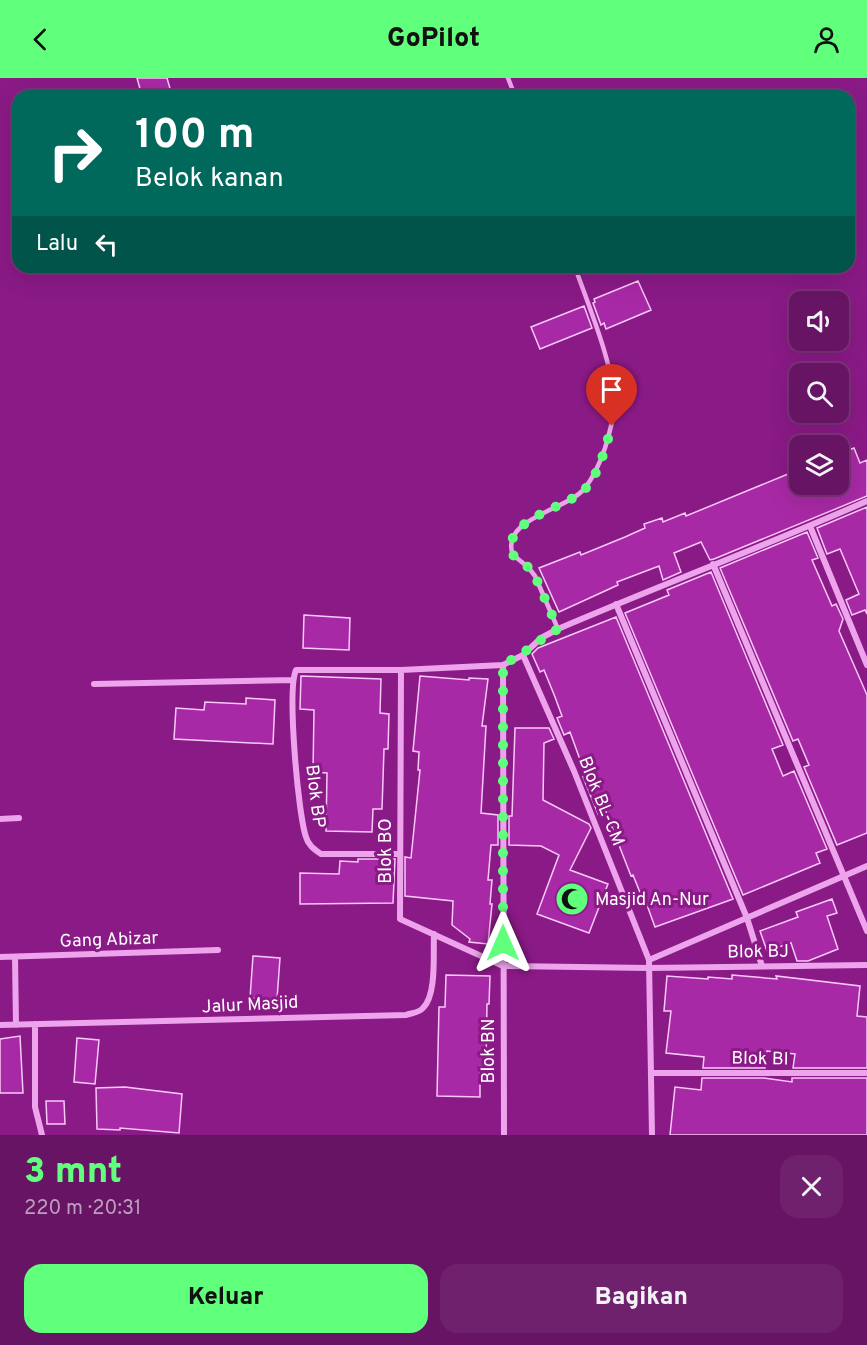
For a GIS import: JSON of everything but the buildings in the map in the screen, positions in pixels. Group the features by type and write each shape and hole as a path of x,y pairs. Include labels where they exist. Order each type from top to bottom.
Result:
{"street":[{"path":"94,684 293,680 296,670 401,670 503,664 523,655 541,638 558,629 867,501"},
{"path":"810,526 867,665"},
{"path":"713,564 867,931"},
{"path":"616,604 747,918 762,966"},
{"name":"Blok BL-CM","path":"523,655 574,771 649,960"},
{"name":"Blok BN","path":"503,664 504,1135"},
{"name":"Blok BO","path":"401,670 400,919 503,966"},
{"name":"Blok BP","path":"293,680 298,802 306,839 312,848 321,854 400,854"},
{"path":"0,819 19,818"},
{"path":"652,1135 649,960 867,866"},
{"name":"Jalur Masjid","path":"0,1025 406,1015 421,1011 432,991 434,934"},
{"name":"Gang Abizar","path":"0,957 218,950"},
{"path":"15,957 16,1025"},
{"name":"Blok BJ","path":"503,966 649,968 867,965"},
{"path":"36,1024 35,1107 42,1135"},
{"name":"Blok BI","path":"652,1073 867,1073"}],"lane":[{"path":"558,629 535,576 513,555 510,548 517,530 583,492 594,476 612,426 615,406 614,391 604,350 576,273"}],"place":[{"name":"Masjid An-Nur","path":"572,899"}],"route":[{"path":"503,943 503,664 523,655 541,638 558,629 535,576 513,555 510,548 511,542 517,530 531,520 583,492 594,476 612,426"}]}
